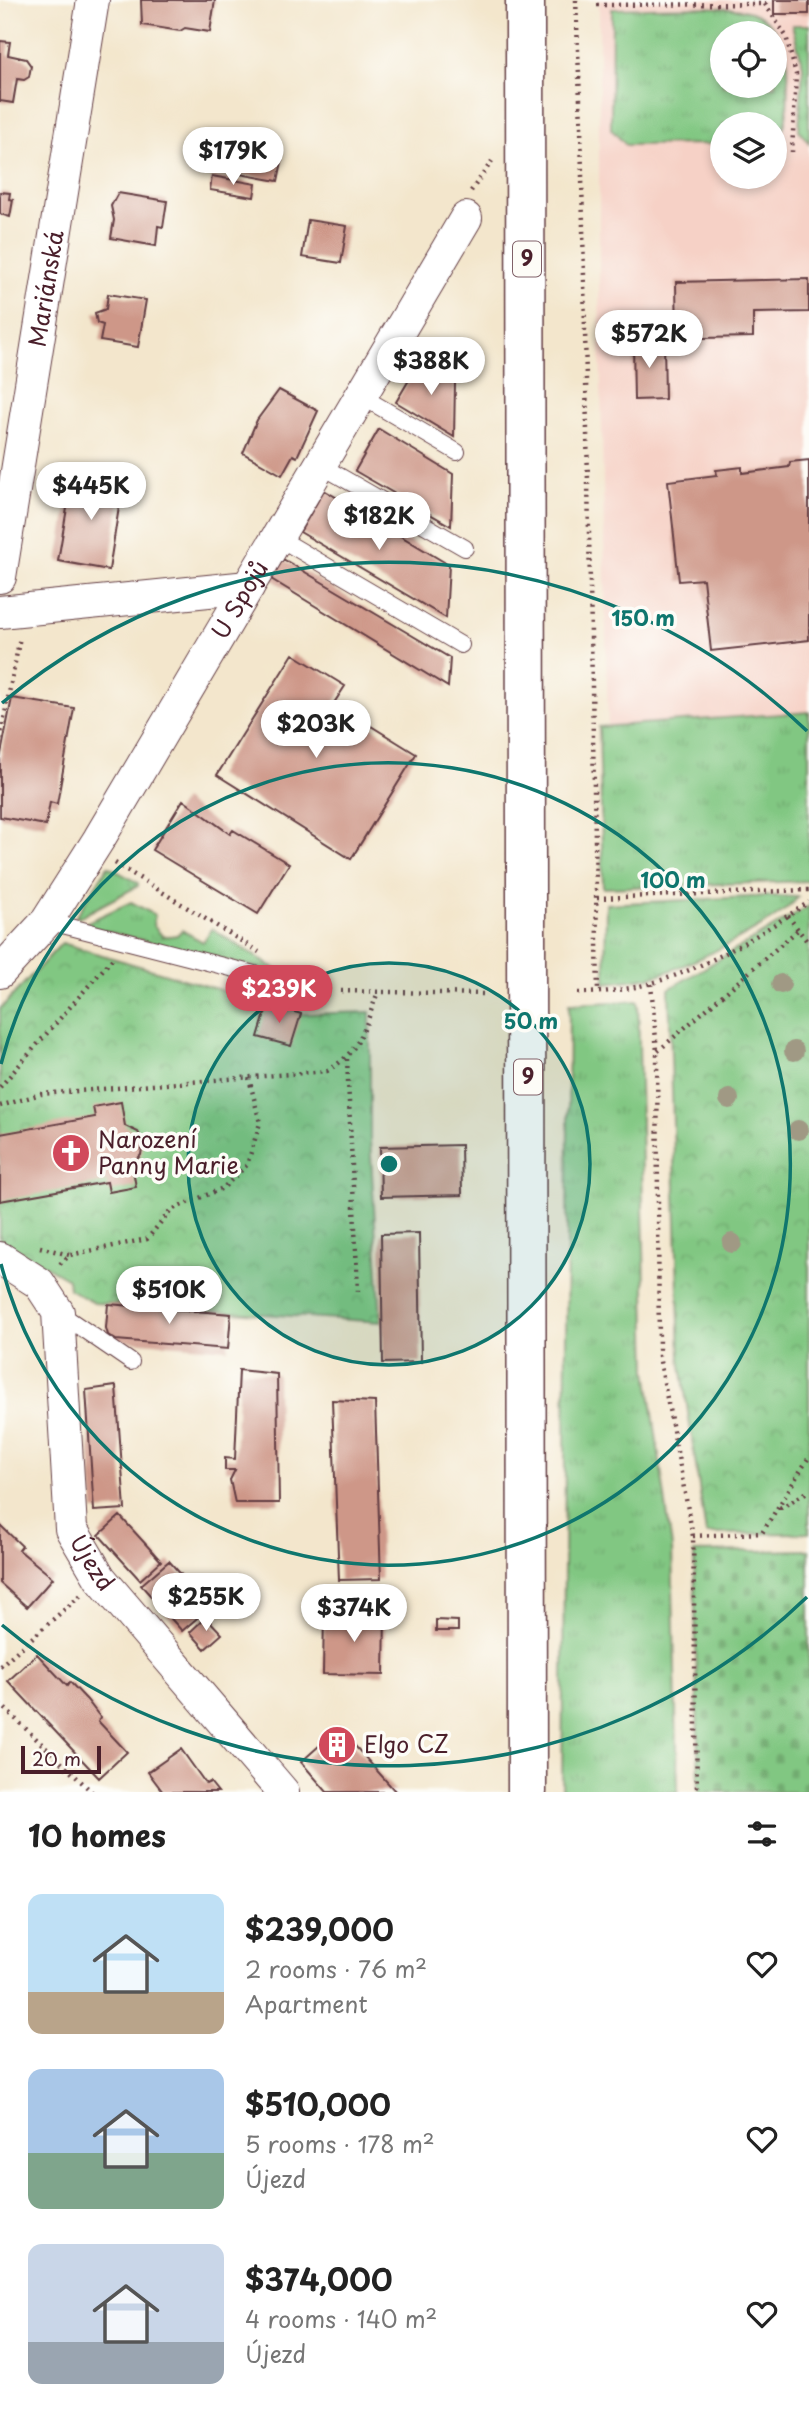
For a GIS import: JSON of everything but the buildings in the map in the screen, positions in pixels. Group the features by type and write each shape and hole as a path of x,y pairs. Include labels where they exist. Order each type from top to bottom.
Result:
{"main road":[{"name":"9","path":"525,0 527,1792"}],"street":[{"name":"Mariánská","path":"0,577 93,0"},
{"name":"U Spojů","path":"1,971 47,921 467,218"},
{"path":"13,610 248,587"},
{"name":"Újezd","path":"0,1258 39,1283 58,1312 71,1529 100,1578 282,1790"}],"lane":[{"path":"361,396 457,452"},
{"path":"320,465 465,548"},
{"path":"277,537 461,645"},
{"path":"47,921 321,990"},
{"path":"58,1312 131,1362"}],"path":[{"path":"576,0 582,152 598,993"},
{"path":"597,5 765,4 786,36 796,74 792,152"},
{"path":"467,218 458,212 496,155"},
{"path":"0,740 13,610"},
{"path":"104,863 115,863 264,955"},
{"path":"597,898 809,890"},
{"path":"578,993 598,993 651,984 699,968 809,902"},
{"path":"788,916 809,944"},
{"path":"657,1051 799,929"},
{"path":"0,1087 127,942"},
{"path":"651,984 657,1051 659,1356 693,1536 697,1792"},
{"path":"321,990 484,994"},
{"path":"0,1106 41,1094 327,1071 347,1059 360,1040 378,992"},
{"path":"347,1059 358,1292"},
{"path":"39,1283 69,1255 147,1239 171,1210 223,1188 247,1165 260,1123 249,1078"},
{"path":"693,1536 762,1533 809,1457"},
{"path":"776,1510 809,1491"},
{"path":"0,1666 100,1578"},
{"path":"0,1704 92,1792"}],"shaded area":[{"path":"599,0 809,0 809,794 608,733 599,285"}],"green space":[{"path":"726,8 753,13 766,21 710,21 710,98 787,98 787,60 788,70 787,105 786,112 710,112 710,144 626,145 611,129 612,9"},
{"path":"792,25 809,25 809,143 799,130 803,66"},
{"path":"809,712 809,881 603,888 599,727"},
{"path":"108,866 138,883 138,886 78,918 76,916"},
{"path":"798,897 753,931 687,964 654,976 605,983 606,904"},
{"path":"131,902 155,915 153,925 163,937 177,935 182,930 203,942 212,929 277,970 276,973 81,925"},
{"path":"809,906 809,1533 706,1534 680,1358 669,989"},
{"path":"62,943 301,1014 370,1012 370,1140 381,1322 94,1303 69,1289 68,1279 0,1240 0,1009"},
{"path":"638,1001 647,1371 672,1547 678,1792 562,1792 569,1004"},
{"path":"809,1550 809,1792 699,1792 694,1552"}],"place":[{"name":"Narození Panny Marie","path":"71,1153"},
{"name":"Elgo CZ","path":"337,1745"}]}
